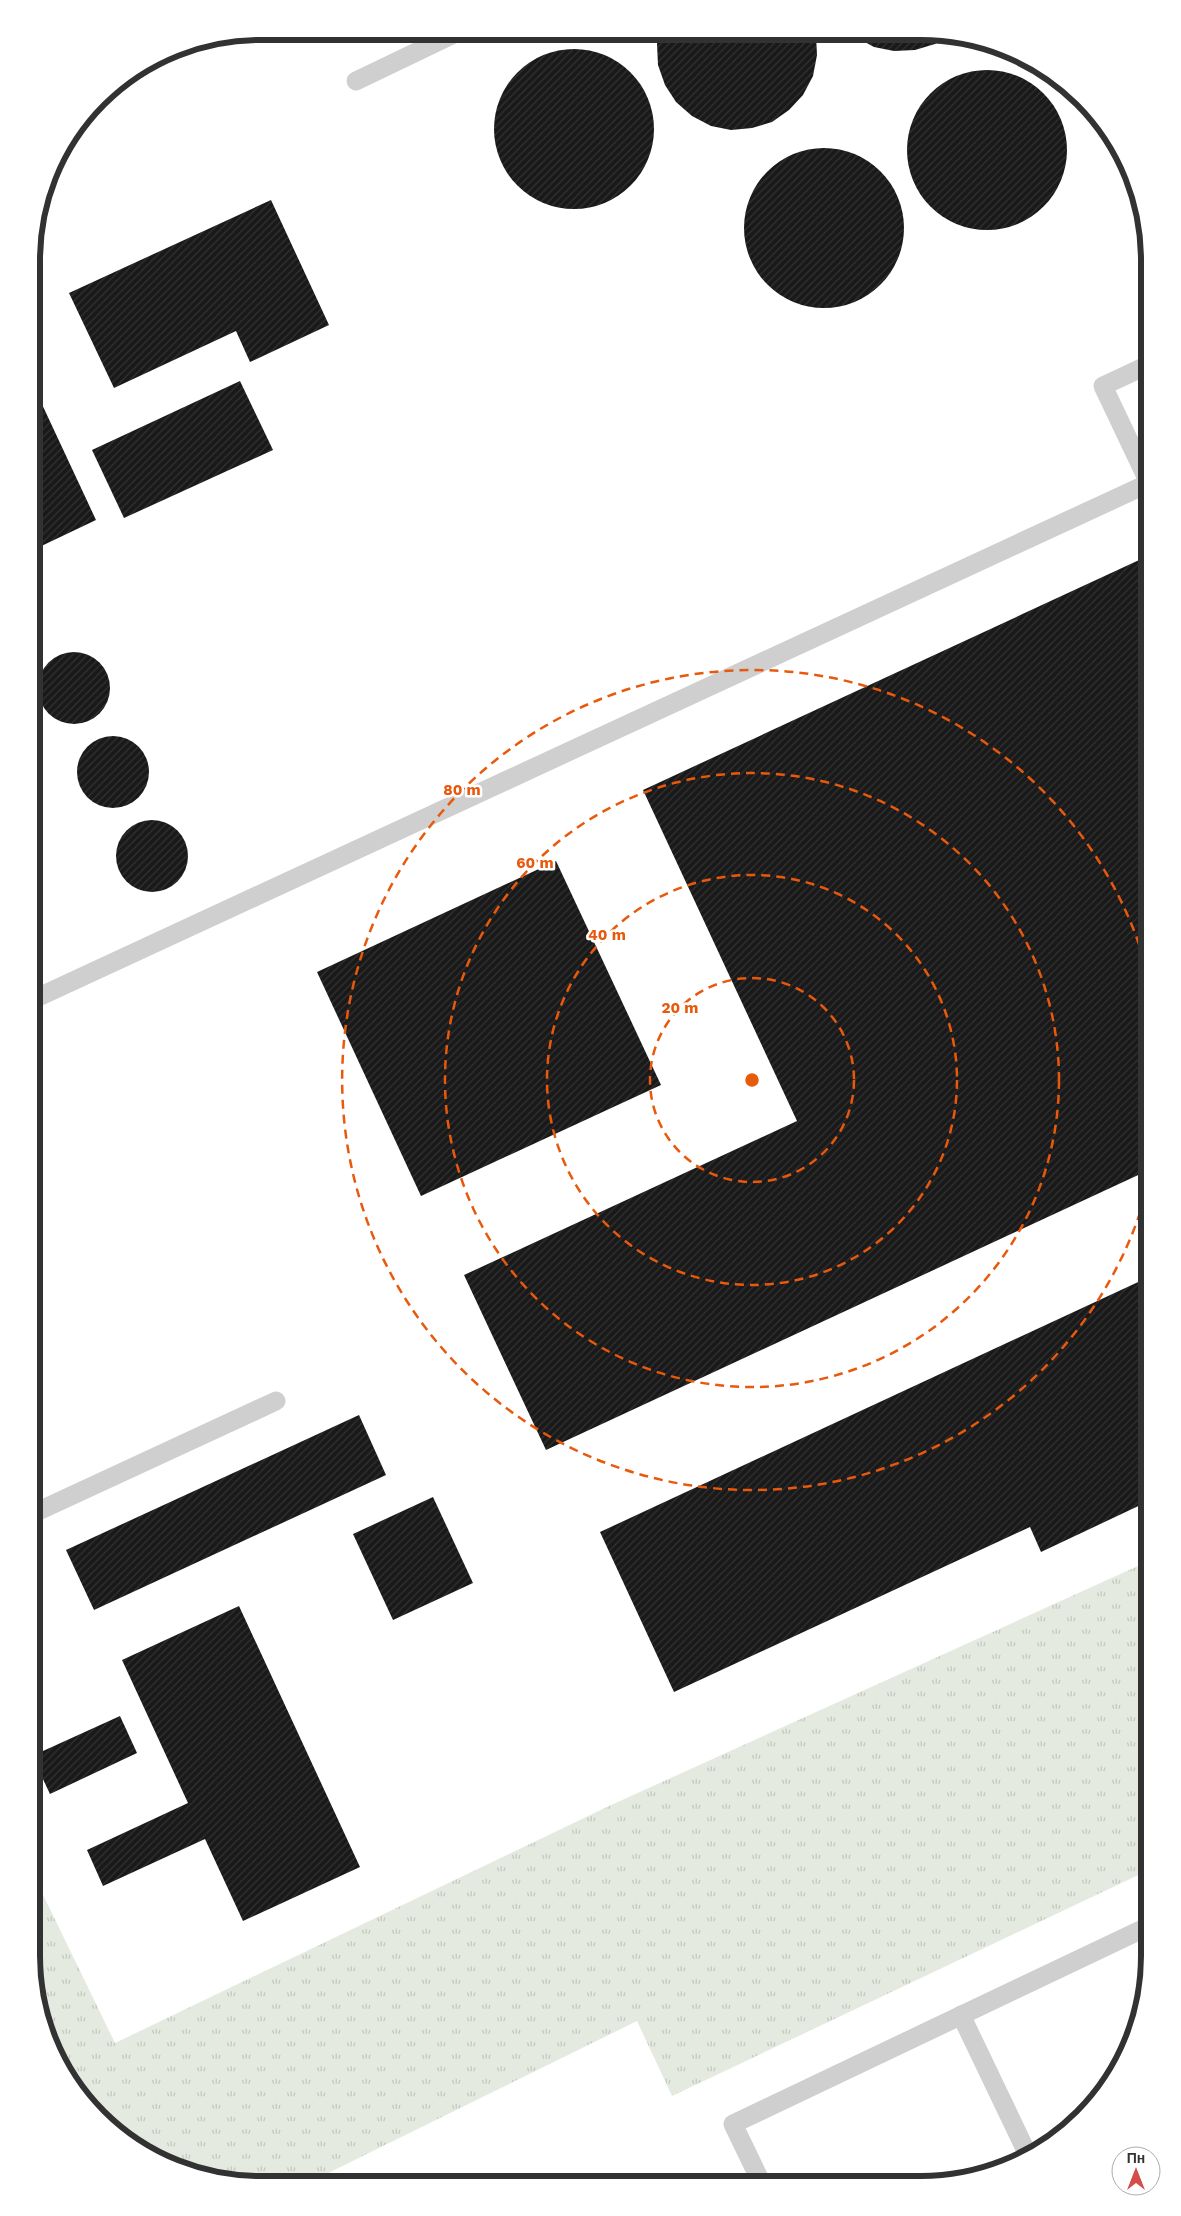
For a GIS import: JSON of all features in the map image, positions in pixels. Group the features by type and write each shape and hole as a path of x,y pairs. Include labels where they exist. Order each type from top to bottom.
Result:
{"lane":[{"path":"356,81 441,40"},
{"path":"1141,368 1103,386 1141,467"},
{"path":"40,996 1141,488"},
{"path":"40,1510 276,1401"},
{"path":"758,2176 733,2124 1141,1930"},
{"path":"961,2015 1025,2149"}],"green space":[{"path":"1141,1565 1141,1874 672,2096 637,2021 322,2176 246,2176 217,2172 189,2164 163,2153 138,2139 104,2112 86,2090 70,2066 57,2040 44,1999 40,1970 40,1889 115,2043 609,1806"}],"building":[{"path":"658,40 816,40 817,55 813,76 803,95 789,110 772,122 752,128 731,130 711,126 692,116 676,102 665,85 658,65"},
{"path":"861,40 940,41 915,50 894,51 874,47"},
{"path":"574,49 604,55 625,67 636,78 648,99 654,129 648,159 636,180 625,191 604,203 574,209 544,203 523,191 512,180 500,159 494,129 500,99 512,78 523,67 544,55"},
{"path":"987,70 1017,76 1038,88 1049,99 1061,120 1067,150 1061,180 1049,201 1038,212 1017,224 987,230 957,224 936,212 925,201 913,180 907,150 913,120 925,99 936,88 957,76"},
{"path":"824,148 854,154 875,166 886,177 898,198 904,228 898,258 886,279 875,290 854,302 824,308 794,302 773,290 762,279 750,258 744,228 750,198 762,177 773,166 794,154"},
{"path":"271,200 329,325 250,362 236,331 114,388 69,293"},
{"path":"240,381 273,450 124,518 92,450"},
{"path":"40,400 96,520 40,547"},
{"path":"1141,559 1141,1174 546,1450 464,1275 797,1121 643,790"},
{"path":"81,652 88,654 100,662 110,681 108,702 100,714 88,722 67,724 60,722 48,714 40,702 40,674 48,662 60,654"},
{"path":"120,736 139,746 147,758 149,772 147,786 139,798 127,806 106,808 87,798 79,786 77,765 87,746 99,738"},
{"path":"159,820 178,830 186,842 188,856 186,870 178,882 166,890 145,892 126,882 118,870 116,849 126,830 138,822"},
{"path":"556,861 661,1085 421,1196 317,972"},
{"path":"1141,1281 1141,1505 1041,1552 1030,1527 674,1692 600,1532"},
{"path":"359,1415 386,1475 94,1610 66,1550"},
{"path":"433,1497 473,1583 393,1620 353,1534"},
{"path":"239,1606 360,1867 243,1921 205,1839 103,1886 87,1850 188,1803 122,1660"},
{"path":"120,1716 137,1753 50,1794 40,1773 40,1752"}]}
